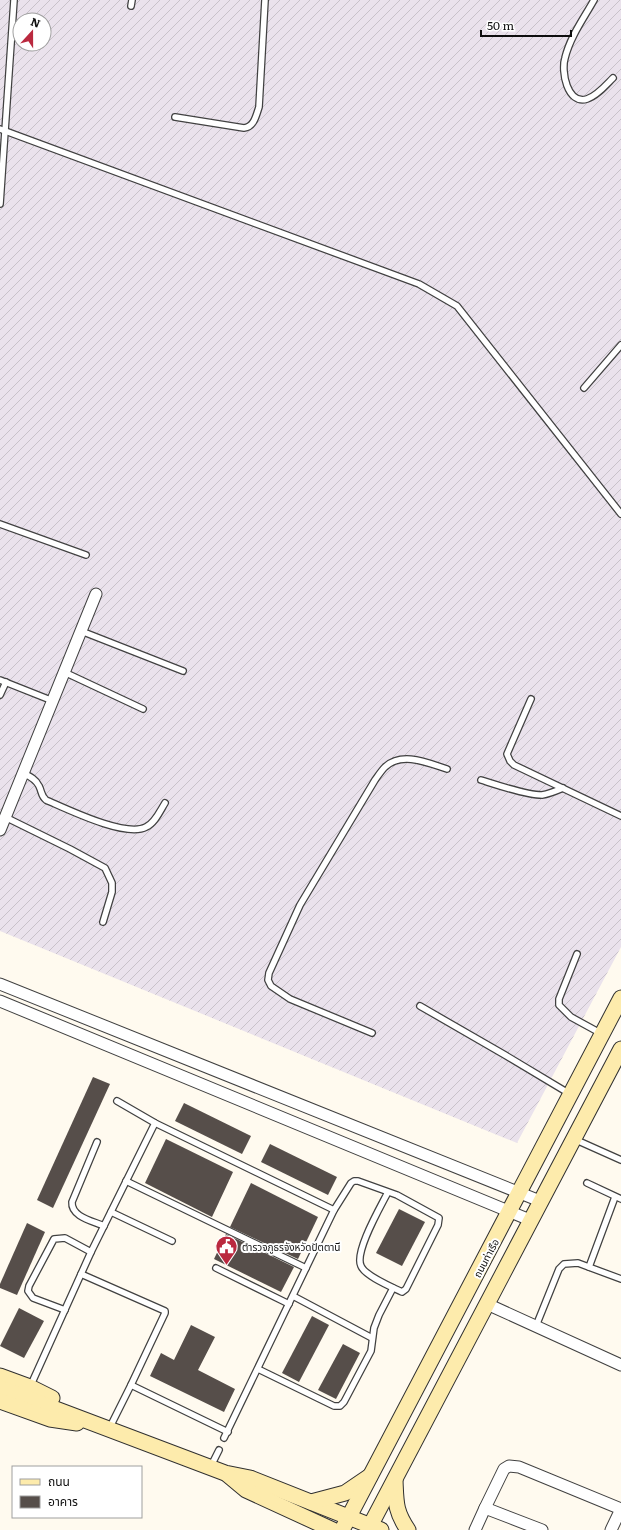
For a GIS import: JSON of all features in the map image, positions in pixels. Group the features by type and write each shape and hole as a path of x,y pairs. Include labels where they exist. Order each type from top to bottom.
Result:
{"street":[{"path":"0,830 96,594"},
{"path":"0,984 540,1200"},
{"name":"ถนนท่าเรือ","path":"345,1523 372,1475 621,998"},
{"path":"0,1001 530,1220"},
{"path":"0,1388 226,1473 250,1478 311,1502 345,1523 373,1529 395,1479 540,1200 621,1049"},
{"path":"487,1304 621,1365"},
{"path":"0,1376 30,1387 109,1429"},
{"path":"0,1401 50,1419 109,1429"},
{"path":"475,1530 504,1468 512,1465 621,1509 611,1530"},
{"path":"226,1473 246,1490 310,1524 333,1530"},
{"path":"311,1502 345,1493 372,1475"},
{"path":"395,1479 396,1506 401,1519 408,1530"},
{"path":"486,1508 542,1530"}],"lane":[{"path":"0,204 3,129 14,0"},
{"path":"175,117 244,128 248,128 252,125 259,107 265,0"},
{"path":"594,0 564,59 564,77 569,91 576,99 587,99 593,96 613,78"},
{"path":"3,129 420,284 457,306 621,514"},
{"path":"584,388 621,345"},
{"path":"0,524 86,555"},
{"path":"81,631 183,671"},
{"path":"64,672 143,709"},
{"path":"0,680 53,701"},
{"path":"0,696 6,682"},
{"path":"531,699 507,754 514,766 621,816"},
{"path":"372,1033 290,999 271,986 268,980 269,973 300,905 375,780 385,767 403,760 411,759 447,769"},
{"path":"23,773 36,781 42,796 46,800 95,820 122,829 133,830 146,828 153,822 165,803"},
{"path":"481,780 531,794 543,795 563,788"},
{"path":"5,817 105,868 112,883 112,892 103,922"},
{"path":"577,954 559,1000 559,1006 571,1017 602,1034"},
{"path":"420,1006 506,1054 571,1095"},
{"path":"117,1101 155,1123 334,1210"},
{"path":"30,1387 91,1252 155,1123"},
{"path":"574,1139 621,1160"},
{"path":"96,1142 71,1207 78,1215 104,1226"},
{"path":"126,1181 306,1268"},
{"path":"224,1438 334,1210 351,1183 354,1181 388,1192 397,1195 439,1218 438,1225 406,1289 402,1292 366,1272 361,1267 359,1260 364,1240 388,1192"},
{"path":"587,1184 621,1199"},
{"path":"589,1267 615,1196"},
{"path":"111,1212 172,1241"},
{"path":"65,1310 33,1298 28,1291 29,1286 54,1239 65,1238 91,1252"},
{"path":"536,1326 559,1269 564,1264 578,1263 621,1279"},
{"path":"216,1268 289,1304"},
{"path":"81,1274 164,1311 163,1318 109,1429"},
{"path":"258,1369 334,1406 340,1406 344,1402 371,1351 372,1338 379,1314 393,1288"},
{"path":"293,1296 372,1338"},
{"path":"131,1385 228,1432"},
{"path":"211,1467 218,1450"}],"shaded area":[{"path":"0,0 621,0 621,947 517,1143 0,931"}],"building":[{"path":"93,1077 110,1084 53,1208 37,1200"},
{"path":"184,1103 251,1136 242,1154 175,1121"},
{"path":"166,1139 233,1172 212,1217 145,1183"},
{"path":"270,1144 337,1177 328,1195 261,1162"},
{"path":"251,1183 318,1217 298,1259 230,1227"},
{"path":"399,1209 425,1222 402,1266 376,1253"},
{"path":"27,1223 45,1232 17,1295 0,1288 0,1284"},
{"path":"226,1234 294,1267 281,1292 214,1259"},
{"path":"19,1308 44,1321 24,1358 0,1346"},
{"path":"312,1316 329,1325 299,1382 282,1373"},
{"path":"191,1325 215,1337 198,1370 235,1389 224,1412 150,1376 161,1353 174,1360"},
{"path":"343,1344 360,1353 336,1399 318,1390"}],"place":[{"name":"ตำรวจภูธรจังหวัดปัตตานี","path":"226,1266"}]}
